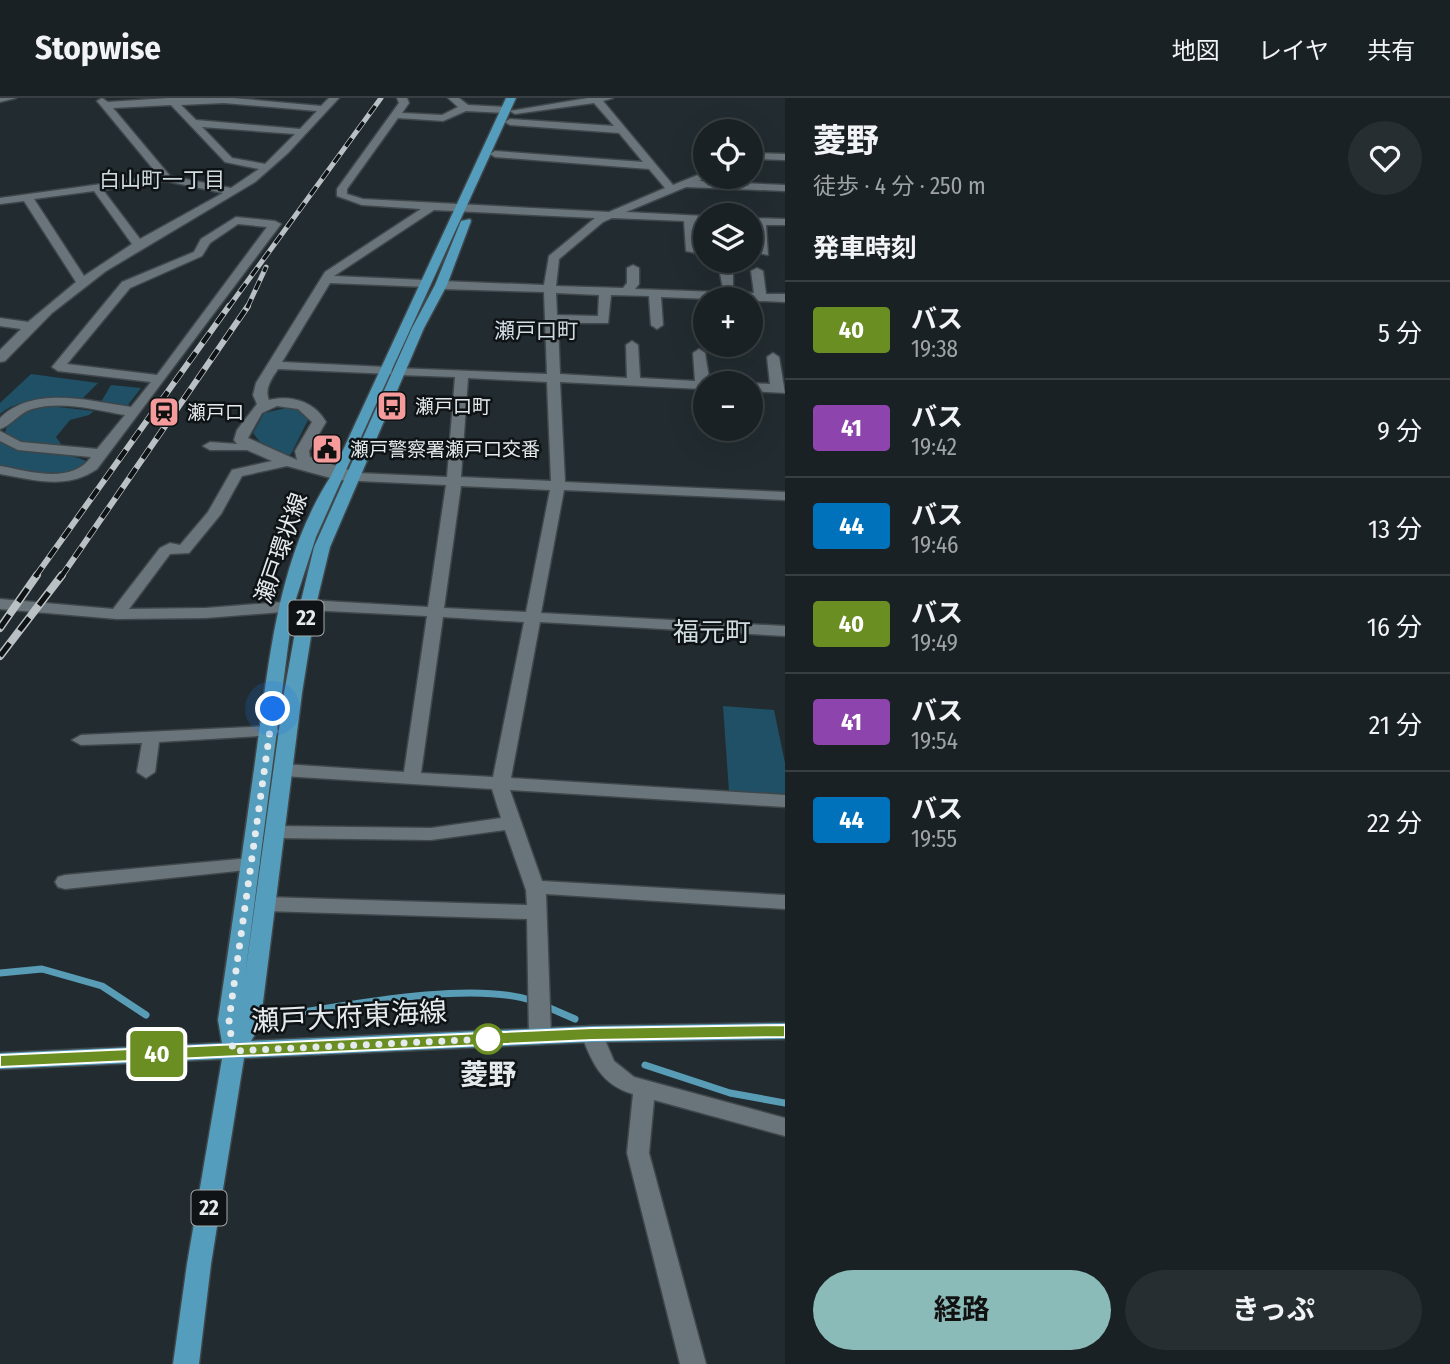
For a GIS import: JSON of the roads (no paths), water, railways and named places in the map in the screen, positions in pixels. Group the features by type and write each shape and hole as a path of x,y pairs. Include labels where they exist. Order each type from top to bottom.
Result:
{"main road":[{"name":"瀬戸環状線","path":"393,371 424,284 510,122 511,98"},
{"name":"瀬戸環状線","path":"233,1051 249,1026 308,605 344,474 393,371 441,285 465,209 510,111 521,98"},
{"name":"瀬戸環状線","path":"186,1364 199,1264 222,1136 233,1051 229,1020 285,608 308,537 326,495 344,474"},
{"name":"瀬戸大府東海線","path":"0,1061 233,1051 540,1029 592,1034 785,1031"}],"street":[{"path":"0,99 11,98"},
{"path":"0,358 28,326 83,283 138,245 267,167 334,98"},
{"path":"402,98 404,103 340,193 354,201 465,209 693,219"},
{"path":"453,98 465,107"},
{"path":"396,115 443,118 465,107 510,111 603,99 622,130 671,189"},
{"path":"103,102 171,100 244,114 303,132"},
{"path":"171,100 229,160 267,167"},
{"path":"103,102 166,178"},
{"path":"194,123 244,114 324,109"},
{"path":"510,122 622,130"},
{"path":"495,154 653,166"},
{"path":"763,156 785,156"},
{"path":"0,201 166,178 230,191"},
{"path":"540,1029 534,887 501,794 501,781 558,485 556,379 550,289 553,258 599,220 693,180"},
{"path":"683,184 785,188"},
{"path":"96,187 138,245"},
{"path":"27,197 83,283"},
{"path":"245,446 241,434 259,408 274,365 329,274 432,207"},
{"path":"689,219 692,251"},
{"path":"0,471 72,478 94,467 101,454 160,379 275,224 236,220 205,241 198,254 126,285 58,368 160,379"},
{"path":"763,221 785,222"},
{"path":"626,292 633,284 633,268"},
{"path":"326,279 424,284"},
{"path":"441,285 693,294"},
{"path":"553,319 604,320 605,291"},
{"path":"655,293 657,325"},
{"path":"763,297 785,298"},
{"path":"0,322 28,326"},
{"path":"632,345 635,382"},
{"path":"763,388 781,389 773,357"},
{"path":"274,365 693,385"},
{"path":"412,776 454,481 462,374"},
{"path":"262,400 307,406 316,413 319,422 302,456 308,462 344,474"},
{"path":"0,425 9,413 39,403 134,412"},
{"path":"0,435 18,446 101,454"},
{"path":"210,446 245,446 287,462 344,474 785,496"},
{"path":"117,614 165,551 170,548 184,550 214,513 236,473 287,462"},
{"path":"0,604 117,614 308,605 785,631"},
{"path":"81,740 270,731"},
{"path":"146,772 151,738"},
{"path":"283,770 501,781 785,801"},
{"path":"275,832 431,834 512,822"},
{"path":"65,882 250,864"},
{"path":"534,887 785,902"},
{"path":"265,904 536,912"},
{"path":"592,1034 605,1066 627,1084 785,1128"},
{"path":"644,1090 638,1153 693,1364"}],"waterway":[{"path":"0,973 42,969 102,986 146,1015"},
{"path":"297,1013 449,993 509,995 533,1001"},
{"path":"545,1006 575,1019"},
{"path":"645,1065 730,1093 785,1103"}],"railway":[{"path":"228,308 381,98"},
{"path":"248,306 266,267"},
{"path":"35,577 229,306"},
{"path":"61,577 248,306"},
{"path":"0,628 37,575"},
{"path":"0,656 62,575"}],"place":[{"name":"瀬戸口町","path":"392,406"},
{"name":"瀬戸口","path":"164,412"},
{"name":"瀬戸警察署瀬戸口交番","path":"327,449"},
{"name":"菱野","path":"488,1039"}],"district":[{"name":"白山町一丁目","path":"162,180"},
{"name":"瀬戸口町","path":"536,331"},
{"name":"福元町","path":"712,632"}]}
